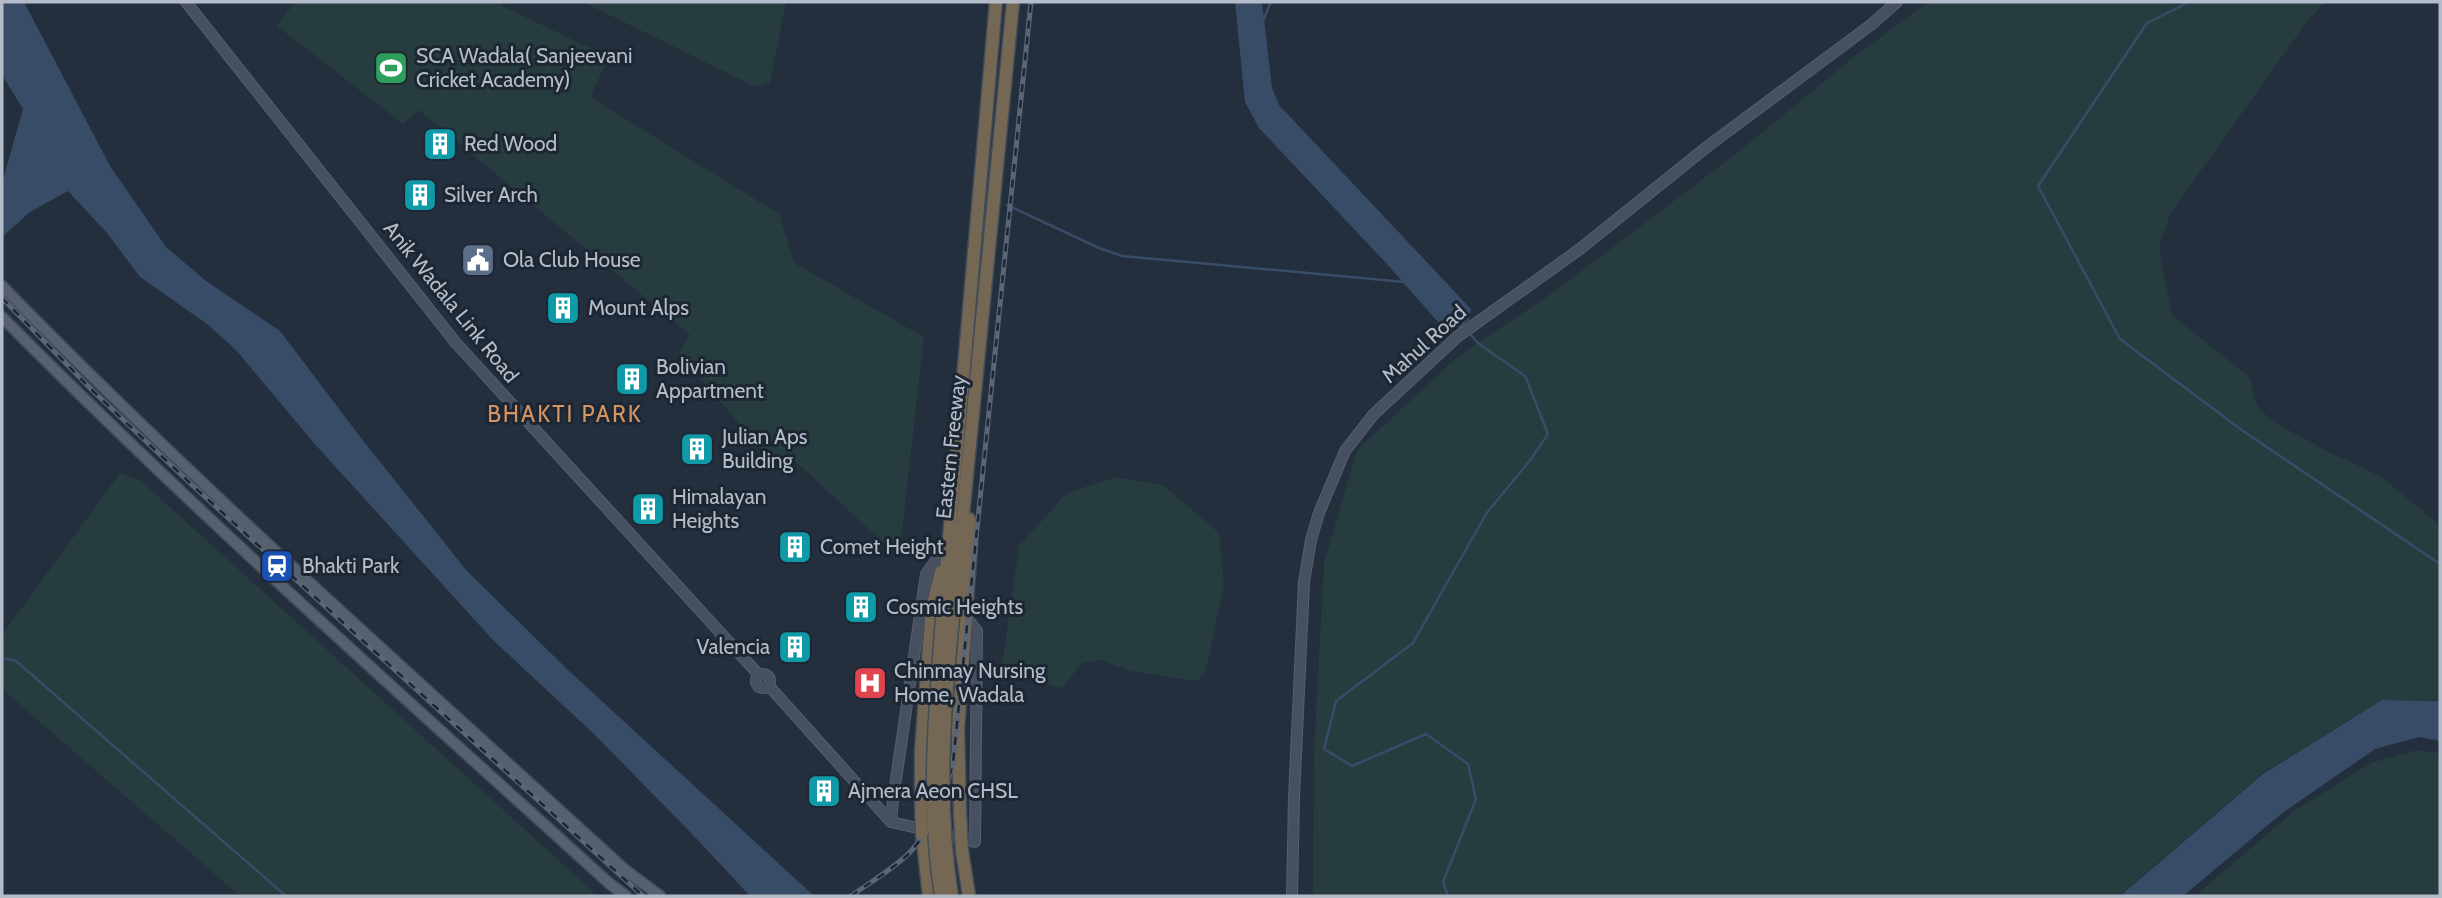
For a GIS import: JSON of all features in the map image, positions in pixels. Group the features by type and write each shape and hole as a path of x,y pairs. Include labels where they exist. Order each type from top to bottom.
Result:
{"highway":[{"name":"Eastern Freeway","path":"942,896 933,818 932,770 953,618 949,547 996,2"},
{"name":"Eastern Freeway","path":"952,896 944,819 943,724 1013,2"},
{"path":"929,896 922,833 921,751 932,608 949,547"},
{"path":"953,618 962,851 969,896"}],"main road":[{"path":"2,286 98,385 197,478 624,869 660,896"},
{"path":"2,317 83,400 182,494 626,896"}],"street":[{"name":"Anik Wadala Link Road","path":"186,2 456,343 759,675 756,682 758,686 769,686 891,822"},
{"name":"Mahul Road","path":"1292,896 1304,582 1319,513 1345,451 1373,415 1457,337 1580,250 1708,146 1872,24 1897,2"},
{"path":"949,547 926,574 891,822 975,842 977,631 953,618"}],"green space":[{"name":"Bhakti Park","path":"295,2 504,2 502,6 609,57 590,97 779,214 794,263 924,337 899,557 793,459 786,479 679,353 690,335 419,110 403,124 277,26"},
{"path":"583,2 786,2 770,83 756,87"},
{"path":"1928,2 2325,2 2308,20 2170,214 2159,248 2172,315 2249,377 2257,406 2272,421 2380,476 2440,525 2440,700 2382,700 2263,773 2119,896 1313,896 1314,752 1324,564 1357,450 1460,355 1547,297 1741,150 1850,60"},
{"path":"120,473 140,480 598,896 240,896 2,689 2,635"},
{"path":"1116,477 1163,485 1219,533 1224,584 1205,674 1196,681 1130,671 1100,660 1082,663 1062,688 1001,674 1019,546 1067,493"},
{"path":"2417,750 2440,753 2440,896 2195,896 2294,811 2371,763"}],"water":[{"path":"2,2 24,2 110,166 166,247 206,281 280,331 467,571 568,670 814,896 750,896 594,734 493,640 313,442 236,350 207,324 140,277 107,233 68,191 30,212 2,237 2,183 23,109 2,75"},
{"path":"1235,2 1262,2 1272,88 1279,105 1471,309 1469,320 1460,328 1453,326 1446,331 1259,128 1245,102"},
{"path":"2382,700 2440,701 2440,741 2419,737 2375,749 2281,814 2183,896 2120,896 2263,774"}],"waterway":[{"path":"1263,21 1271,2"},
{"path":"2189,2 2147,23 2038,186 2120,339 2243,431 2440,564"},
{"path":"1007,205 1122,256 1405,282"},
{"path":"1448,896 1443,882 1476,799 1468,764 1426,734 1352,766 1324,749 1336,701 1413,643 1486,514 1548,434 1525,376 1479,344 1469,333"},
{"path":"2,660 16,661 286,896"}],"railway":[{"path":"851,896 899,862 920,840 938,809 953,763 1031,2"},
{"path":"2,298 93,391 191,484 643,896"}],"place":[{"name":"SCA Wadala( Sanjeevani Cricket Academy)","path":"391,68"},
{"name":"Red Wood","path":"440,144"},
{"name":"Silver Arch","path":"420,195"},
{"name":"Ola Club House","path":"478,260"},
{"name":"Mount Alps","path":"563,308"},
{"name":"Bolivian Appartment","path":"632,379"},
{"name":"Julian Aps Building","path":"697,449"},
{"name":"Himalayan Heights","path":"648,509"},
{"name":"Comet Height","path":"795,547"},
{"name":"Bhakti Park","path":"277,566"},
{"name":"Cosmic Heights","path":"861,607"},
{"name":"Valencia","path":"795,647"},
{"name":"Chinmay Nursing Home, Wadala","path":"870,683"},
{"name":"Ajmera Aeon CHSL","path":"824,791"}],"district":[{"name":"BHAKTI PARK","path":"565,414"}]}
